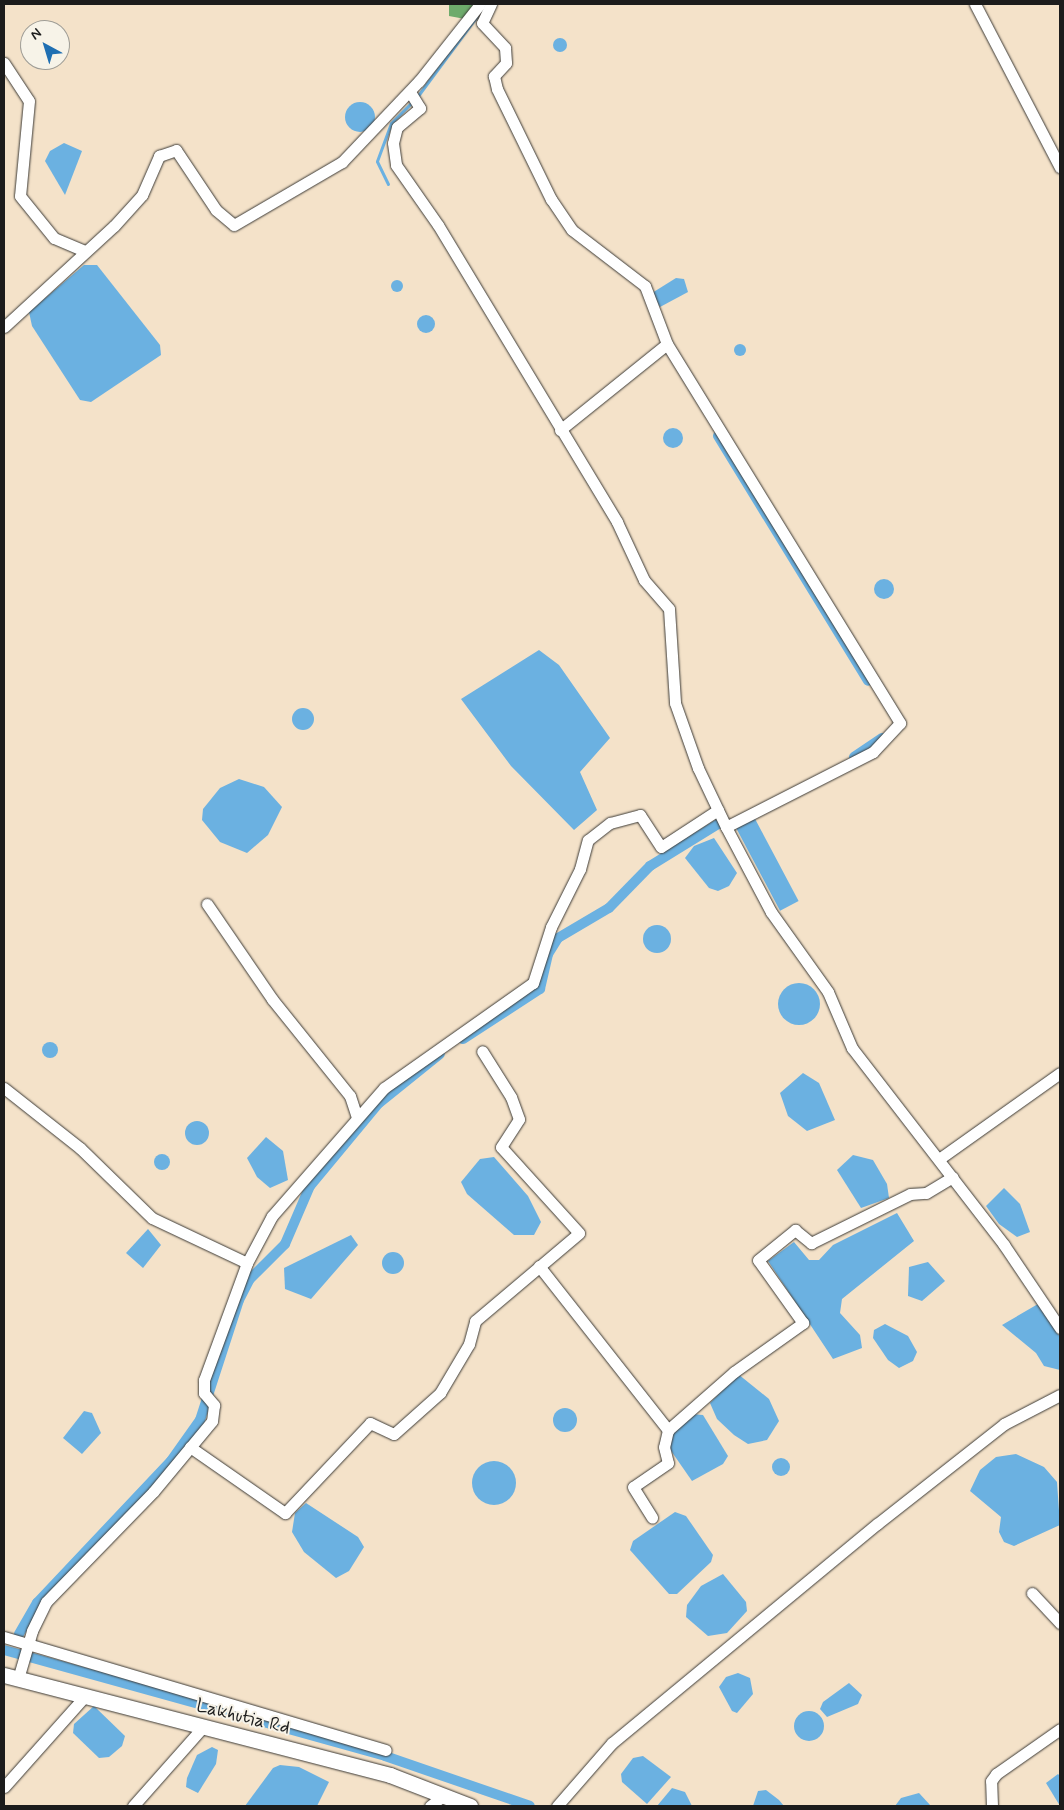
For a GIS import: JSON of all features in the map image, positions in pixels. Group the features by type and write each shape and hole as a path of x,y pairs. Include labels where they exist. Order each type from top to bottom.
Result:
{"street":[{"path":"4,327 142,195 159,156 176,150 216,210 234,225 342,162 410,92 480,4"},
{"path":"491,4 482,23 505,48 506,63 494,76 497,89 551,199 572,230 644,286 667,344 900,723 873,752 726,827"},
{"path":"975,4 1060,167"},
{"path":"4,63 29,102 20,196 54,238 84,251"},
{"path":"410,92 420,104 397,127 392,143 396,164 438,225 617,522 644,580 668,609 675,703 726,827 771,912 828,992 852,1048 939,1159 1060,1328"},
{"path":"560,430 667,344"},
{"path":"11,1677 29,1643 46,1602 212,1421 214,1405 204,1393 204,1380 247,1263 272,1216 384,1088 533,983 551,927 580,869 588,840 610,823 640,816 661,847 718,810"},
{"path":"206,904 272,999 350,1096 357,1117"},
{"path":"190,1447 285,1514 370,1423 394,1434 440,1393 469,1344 475,1321 579,1233 501,1147 519,1119 511,1097 482,1051"},
{"path":"939,1159 1060,1073"},
{"path":"4,1088 80,1148 152,1218 247,1263"},
{"path":"652,1517 634,1487 668,1463 664,1447 668,1430 734,1372 804,1323 758,1260 795,1230 811,1243 895,1201 926,1193 952,1177"},
{"path":"539,1266 668,1430"},
{"path":"557,1806 612,1743 877,1524 1004,1424 1060,1395"},
{"path":"1032,1593 1060,1623"},
{"path":"4,1637 386,1750"},
{"name":"Lakhutia Rd","path":"11,1677 203,1728 390,1774 470,1806"},
{"path":"4,1786 85,1696"},
{"path":"133,1806 203,1728"},
{"path":"992,1806 991,1781 996,1774 1060,1729"},
{"path":"430,1806 443,1796"}],"green space":[{"path":"449,4 474,4 465,19 449,16"}],"water":[{"path":"557,38 563,38 567,45 563,52 557,52 553,48 553,42"},
{"path":"360,102 371,106 375,117 371,128 360,132 349,128 345,117 349,106"},
{"path":"64,143 82,151 65,195 45,161 50,151"},
{"path":"84,265 97,265 160,345 161,355 91,402 80,400 32,326 29,312"},
{"path":"676,278 684,279 688,292 660,307 652,293"},
{"path":"397,280 403,286 397,292 391,286"},
{"path":"426,315 432,318 435,324 432,330 426,333 420,330 417,324 420,318"},
{"path":"738,344 742,344 746,350 742,356 738,356 734,352 734,348"},
{"path":"669,428 677,428 683,434 683,442 677,448 669,448 663,442 663,434"},
{"path":"884,579 891,582 894,589 891,596 884,599 877,596 874,589 877,582"},
{"path":"539,650 559,665 610,738 580,772 597,810 574,830 511,766 461,699"},
{"path":"303,708 311,711 314,719 311,727 303,730 295,727 292,719 295,711"},
{"path":"239,779 264,787 282,807 268,835 247,853 220,842 202,820 203,809 220,788"},
{"path":"754,817 799,901 780,911 735,827"},
{"path":"714,838 737,873 729,886 718,891 709,888 685,858 694,846"},
{"path":"657,925 667,929 671,939 667,949 657,953 647,949 643,939 647,929"},
{"path":"803,983 811,986 817,992 820,1004 817,1016 811,1022 795,1025 787,1022 781,1016 778,1000 781,992 787,986"},
{"path":"47,1042 53,1042 58,1047 56,1056 47,1058 42,1053 42,1047"},
{"path":"803,1073 819,1083 835,1120 807,1131 788,1116 780,1093"},
{"path":"197,1121 205,1125 209,1133 205,1141 197,1145 189,1141 185,1133 189,1125"},
{"path":"266,1137 283,1151 288,1180 270,1188 257,1177 247,1158"},
{"path":"162,1154 168,1156 170,1162 168,1168 162,1170 156,1168 154,1162 156,1156"},
{"path":"853,1155 873,1160 887,1184 889,1198 861,1208 837,1170"},
{"path":"494,1157 528,1196 541,1222 534,1235 514,1235 467,1194 461,1182 480,1159"},
{"path":"1004,1188 1020,1204 1030,1232 1017,1237 999,1224 986,1206"},
{"path":"897,1213 914,1241 842,1299 840,1313 860,1335 862,1348 833,1359 768,1261 794,1242 809,1260 819,1260 833,1245"},
{"path":"148,1229 161,1245 143,1268 126,1253"},
{"path":"351,1235 358,1245 311,1299 285,1289 284,1268"},
{"path":"393,1252 401,1255 404,1263 401,1271 393,1274 385,1271 382,1263 385,1255"},
{"path":"928,1262 945,1281 922,1301 908,1296 909,1267"},
{"path":"1038,1304 1060,1337 1060,1370 1044,1366 1036,1353 1002,1325"},
{"path":"885,1324 908,1336 917,1352 913,1361 899,1368 888,1360 873,1338 874,1330"},
{"path":"738,1374 769,1399 779,1421 767,1440 748,1444 734,1435 717,1419 710,1403"},
{"path":"565,1408 574,1411 577,1420 574,1429 565,1432 556,1429 553,1420 556,1411"},
{"path":"84,1411 92,1413 101,1433 82,1454 63,1438"},
{"path":"691,1414 703,1415 728,1456 723,1464 692,1481 667,1445 668,1433"},
{"path":"1016,1454 1044,1467 1057,1482 1060,1525 1014,1546 1004,1542 999,1532 1001,1517 970,1491 980,1470 996,1457"},
{"path":"781,1458 787,1461 790,1467 787,1473 781,1476 775,1473 772,1467 775,1461"},
{"path":"494,1461 506,1465 512,1471 516,1483 512,1495 506,1501 494,1505 482,1501 476,1495 472,1483 476,1471 482,1465"},
{"path":"306,1503 358,1537 364,1547 349,1571 336,1578 304,1552 292,1532 295,1513"},
{"path":"675,1512 686,1516 713,1555 711,1562 677,1594 669,1594 630,1550 633,1541"},
{"path":"723,1574 746,1602 747,1611 727,1633 708,1636 686,1617 687,1605 701,1586"},
{"path":"738,1673 750,1678 753,1694 737,1713 732,1711 719,1687 726,1677"},
{"path":"849,1683 862,1695 858,1704 827,1717 820,1709 823,1702"},
{"path":"94,1706 125,1736 122,1746 109,1757 99,1758 73,1733 74,1724"},
{"path":"809,1711 820,1715 824,1726 820,1737 809,1741 798,1737 794,1726 798,1715"},
{"path":"212,1747 218,1750 216,1764 198,1793 186,1787 187,1778 197,1755"},
{"path":"643,1756 671,1777 647,1804 622,1782 621,1774 633,1758"},
{"path":"280,1765 299,1767 329,1782 317,1806 245,1806 273,1768"},
{"path":"1058,1774 1060,1776 1060,1806 1046,1783"},
{"path":"672,1788 685,1792 692,1806 657,1806"},
{"path":"766,1790 784,1806 753,1806 758,1791"},
{"path":"919,1793 931,1806 895,1806 901,1798"}],"waterway":[{"path":"417,97 477,16"},
{"path":"388,184 377,161 391,123 413,101"},
{"path":"718,436 868,681"},
{"path":"854,757 882,738"},
{"path":"463,1039 540,989 548,954 558,938 609,908 650,866 718,824"},
{"path":"19,1634 37,1603 171,1461 200,1420 239,1300 249,1280 285,1244 310,1186 379,1103 440,1054"},
{"path":"4,1650 385,1756 530,1806"}]}
